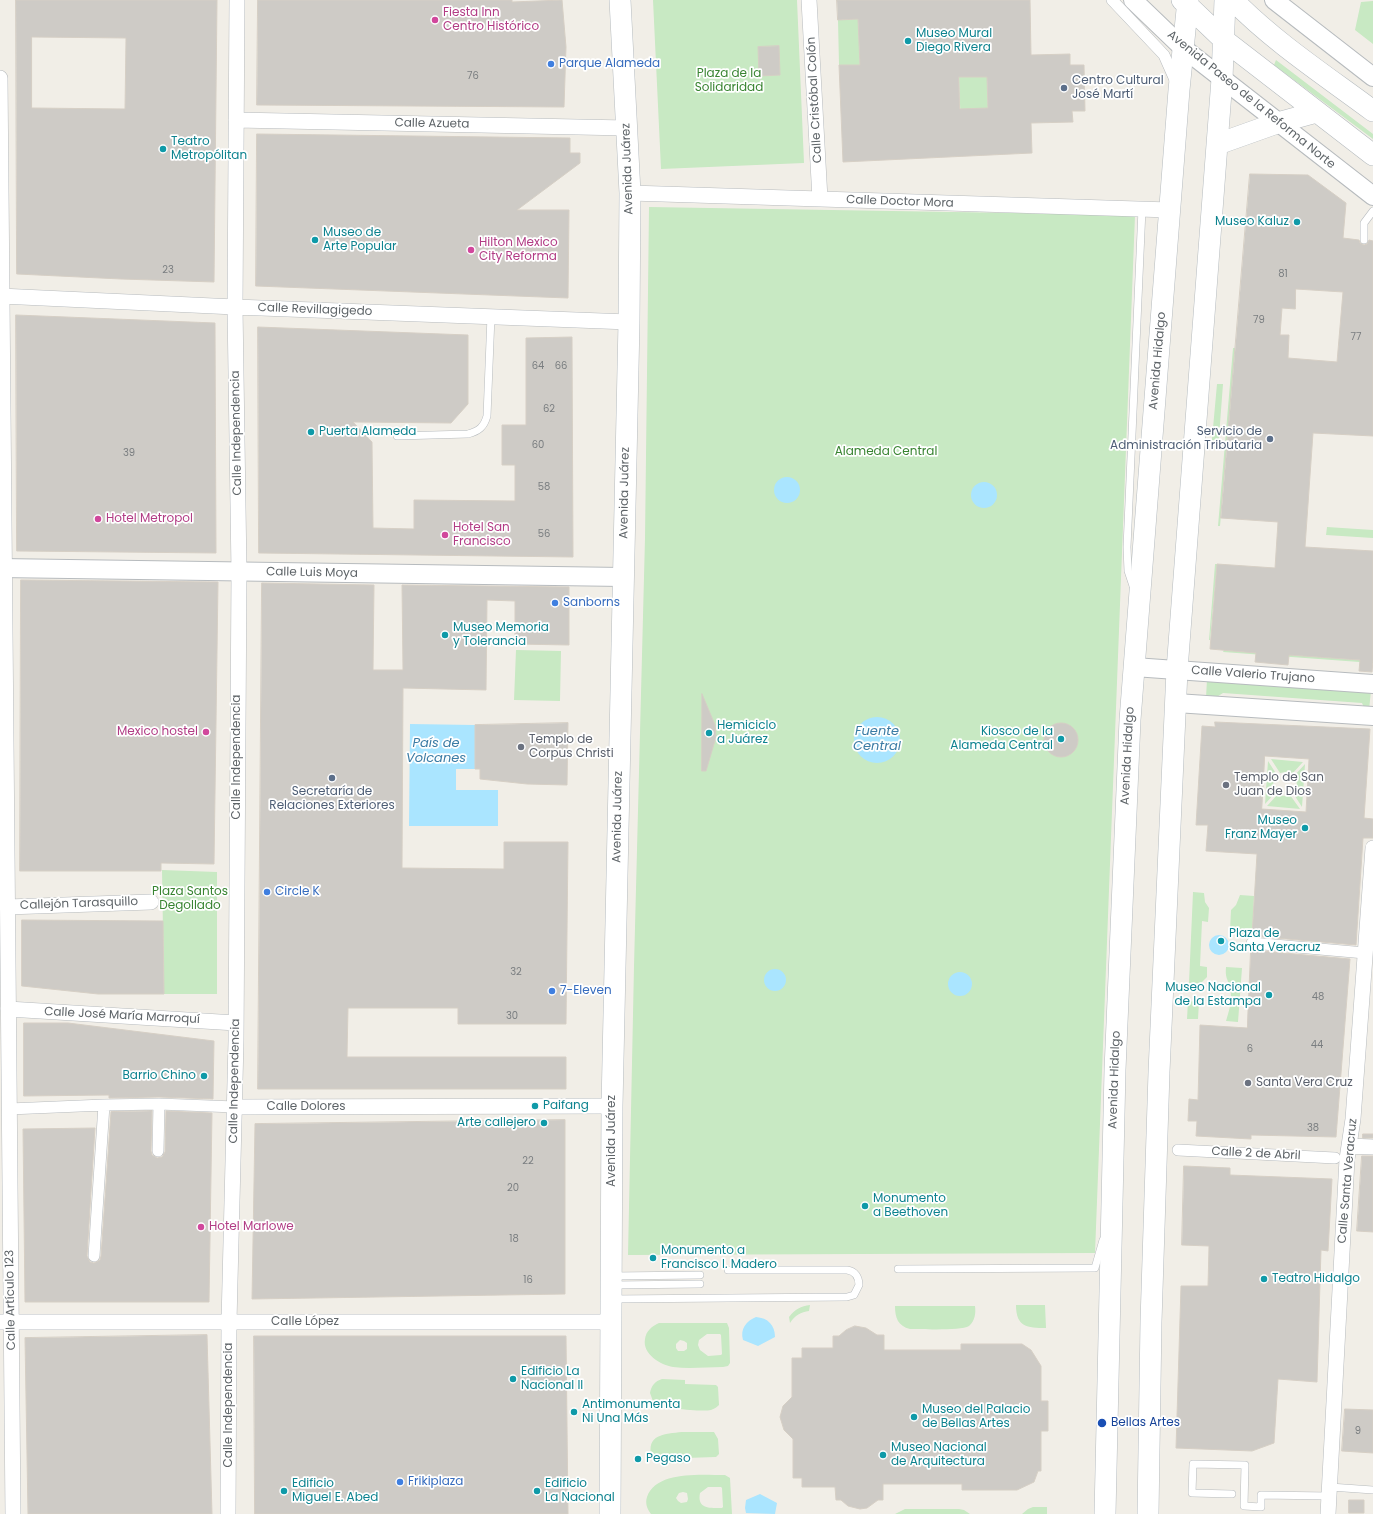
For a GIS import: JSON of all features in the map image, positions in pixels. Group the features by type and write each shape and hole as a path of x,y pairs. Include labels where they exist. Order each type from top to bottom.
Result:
{"main road":[{"name":"Avenida Juárez","path":"610,1514 612,1106 624,577 630,193 620,0"},
{"path":"1148,1514 1151,1322 1158,1080 1176,703 1218,144 1226,0"},
{"path":"1233,0 1252,20 1373,111"},
{"name":"Avenida Hidalgo","path":"1105,1514 1115,1070 1129,728 1186,2"},
{"path":"1186,2 1224,40 1373,155"},
{"path":"1218,144 1277,123 1317,112"}],"street":[{"name":"Calle Independencia","path":"228,1514 229,1322 235,1108 239,572 235,307 237,0"},
{"name":"Calle Cristóbal Colón","path":"809,0 820,199"},
{"path":"1112,0 1164,55 1179,90"},
{"name":"Avenida Paseo de la Reforma Norte","path":"1133,0 1183,48 1277,123 1373,196"},
{"path":"1274,0 1373,77"},
{"name":"Calle Artículo 123","path":"0,78 2,568 8,1009 5,1109 6,1322 13,1514"},
{"name":"Calle Azueta","path":"236,120 627,128"},
{"name":"Calle Doctor Mora","path":"630,193 1170,210"},
{"name":"Calle Revillagigedo","path":"1,296 235,307 629,322"},
{"name":"Calle Luis Moya","path":"2,568 624,577"},
{"name":"Calle Valerio Trujano","path":"1134,667 1373,684"},
{"path":"1176,703 1373,716"},
{"name":"Calle Santa Veracruz","path":"1328,1514 1349,1146 1353,1119 1373,848"},
{"name":"Callejón Tarasquillo","path":"7,907 151,902"},
{"path":"1252,943 1365,953"},
{"name":"Calle José María Marroquí","path":"8,1009 236,1022"},
{"path":"158,1151 159,1104"},
{"name":"Calle Dolores","path":"5,1109 159,1104 235,1108 612,1106"},
{"path":"94,1256 104,1105"},
{"path":"1349,1146 1373,1147"},
{"name":"Calle 2 de Abril","path":"1178,1150 1335,1158"},
{"name":"Calle López","path":"6,1322 610,1322"}],"lane":[{"path":"1138,618 1134,589 1128,570 1127,547 1142,209"},
{"path":"1364,240 1364,223 1373,211"},
{"path":"397,436 468,434 477,432 484,425 487,416 491,316"},
{"path":"898,1269 1095,1268 1112,1207"},
{"path":"611,1286 847,1297 854,1295 859,1285 857,1275 850,1270 728,1270"},
{"path":"611,1286 700,1275"},
{"path":"611,1286 700,1284"},
{"path":"1232,1494 1192,1493 1193,1464 1245,1465 1244,1506 1261,1506 1261,1495 1373,1490"}],"green space":[{"name":"Plaza de la Solidaridad","path":"653,0 797,0 804,163 661,169"},
{"path":"1373,1 1373,44 1355,30 1361,2"},
{"path":"858,19 860,65 839,65 838,20"},
{"path":"1276,60 1373,134 1373,139 1274,65"},
{"path":"959,77 987,77 988,108 962,156"},
{"name":"Alameda Central","path":"649,207 1135,215 1095,1253 628,1255 645,538"},
{"path":"1233,348 1235,348 1235,354 1220,526 1218,526"},
{"path":"1217,384 1223,384 1218,450 1211,450"},
{"path":"1327,527 1373,530 1373,538 1326,535"},
{"path":"1215,564 1217,564 1209,640"},
{"path":"516,650 561,651 560,701 514,700"},
{"path":"1224,650 1373,661 1373,663 1223,652"},
{"path":"1207,679 1371,691 1369,710 1365,710 1362,703 1223,693 1215,698 1206,698"},
{"path":"1271,759 1303,762 1292,774 1286,772 1280,773"},
{"path":"1268,761 1277,775 1273,784 1276,792 1265,804"},
{"path":"1305,764 1302,807 1293,793 1297,785 1294,776"},
{"path":"1278,794 1284,796 1290,795 1300,809 1267,806"},
{"name":"Plaza Santos Degollado","path":"162,870 217,872 217,994 164,994"},
{"path":"1193,892 1204,893 1205,902 1209,908 1208,922 1202,921 1200,966 1207,967 1207,977 1200,984 1189,983"},
{"path":"1240,895 1254,896 1252,939 1241,938 1241,932 1230,931 1231,910 1236,905"},
{"path":"1226,967 1242,968 1238,1022 1226,1021 1231,993 1226,976"},
{"path":"1188,1001 1199,1002 1198,1019 1187,1019"},
{"path":"810,1305 809,1311 798,1314 790,1323 789,1317 796,1310"},
{"path":"1016,1305 1045,1305 1046,1328 1028,1327 1020,1322"},
{"path":"895,1306 975,1306 975,1314 971,1324 965,1328 910,1329 900,1324 898,1321"},
{"path":"659,1323 727,1323 729,1328 730,1363 728,1366 723,1367 692,1368 673,1367 663,1364 649,1354 645,1344 645,1339 650,1329","holes":["707,1334 721,1335 721,1355 708,1356 700,1350 698,1345 699,1340","680,1340 687,1343 687,1349 684,1351 678,1351 676,1348 676,1344"]},
{"path":"662,1379 685,1380 685,1384 716,1385 718,1387 719,1405 711,1410 699,1410 673,1408 654,1404 650,1393 652,1386 655,1382"},
{"path":"682,1432 714,1432 718,1439 719,1454 716,1457 685,1458 685,1463 672,1464 656,1461 652,1458 651,1444 654,1440 663,1435"},
{"path":"725,1475 730,1478 732,1514 651,1514 648,1510 646,1499 652,1488 660,1482 681,1476","holes":["708,1487 722,1488 722,1508 702,1505 700,1502 700,1493","679,1493 687,1493 688,1499 687,1502 681,1503 676,1498"]},
{"path":"1033,1507 1047,1507 1047,1514 1022,1514"},
{"path":"905,1509 959,1509 970,1514 895,1514"}],"water":[{"path":"787,477 796,481 800,490 796,499 787,503 778,499 774,490 778,481"},
{"path":"984,482 993,486 997,495 993,504 984,508 975,504 971,495 975,486"},
{"name":"Fuente Central","path":"877,717 890,721 896,727 900,740 896,753 890,759 877,763 864,759 858,753 854,740 858,727 864,721"},
{"name":"País de Volcanes","path":"410,724 475,725 475,769 456,769 456,790 498,790 498,826 409,826"},
{"path":"1219,935 1226,938 1229,945 1226,952 1219,955 1212,952 1209,945 1212,938"},
{"path":"775,969 783,972 786,980 783,988 775,991 767,988 764,980 767,972"},
{"path":"960,972 969,975 972,984 969,993 960,996 951,993 948,984 951,975"},
{"path":"756,1317 764,1319 770,1323 775,1333 775,1337 758,1346 743,1340 742,1336 743,1329 747,1323"},
{"path":"760,1494 777,1503 775,1514 746,1513 746,1500"}],"building":[{"path":"16,0 217,0 214,282 17,274","holes":["32,37 126,38 125,109 32,108"]},
{"path":"258,0 512,0 512,2 562,0 566,47 564,107 257,105"},
{"path":"837,0 1030,0 1031,55 1070,54 1070,65 1084,65 1085,111 1072,111 1073,122 1031,123 1032,153 843,162 839,65 860,65 858,19 838,20","holes":["959,77 987,77 988,108 960,109"]},
{"path":"779,46 780,75 759,76 758,47"},
{"name":"Hilton Mexico City Reforma","path":"257,134 570,138 570,153 580,153 580,163 517,210 569,210 568,298 256,286"},
{"path":"1250,174 1308,175 1346,203 1343,238 1359,240 1360,243 1364,245 1367,244 1369,240 1373,241 1373,436 1313,433 1305,547 1373,551 1372,672 1359,671 1360,660 1289,655 1288,665 1255,662 1256,653 1210,649 1217,564 1275,568 1278,522 1221,518","holes":["1296,289 1343,292 1337,362 1288,358 1289,335 1280,335 1282,308 1295,309"]},
{"path":"16,315 215,323 216,553 17,551"},
{"name":"Puerta Alameda","path":"258,327 468,335 468,404 451,423 353,422 372,442 373,528 414,529 414,500 515,501 515,465 502,465 502,425 526,425 526,338 572,337 573,557 259,553"},
{"path":"21,580 218,582 214,864 161,863 161,871 20,871"},
{"path":"262,583 374,585 373,670 403,670 402,585 569,587 569,645 515,644 515,601 487,600 486,690 403,688 402,868 504,869 504,842 568,842 566,1024 458,1024 458,1008 348,1008 347,1057 566,1057 566,1089 258,1089"},
{"path":"702,694 715,725 716,737 706,771 702,771"},
{"name":"Museo Franz Mayer","path":"1215,722 1370,729 1364,818 1373,819 1373,838 1363,838 1356,945 1252,936 1257,854 1206,851 1208,825 1196,825 1202,726 1215,727","holes":["1265,756 1309,759 1306,812 1262,809"]},
{"name":"Templo de Corpus Christi","path":"568,723 567,785 527,784 480,779 480,769 475,769 475,725"},
{"name":"Kiosco de la Alameda Central","path":"1058,723 1064,723 1068,724 1075,730 1078,740 1077,747 1071,754 1064,757 1058,757 1054,756 1047,750 1044,743 1044,737 1045,733 1051,726"},
{"path":"22,920 163,921 164,994 98,994 22,986"},
{"path":"1251,950 1350,959 1336,1137 1251,1135 1251,1139 1196,1136 1197,1121 1188,1121 1189,1099 1198,1100 1200,1025 1247,1028"},
{"path":"24,1023 68,1023 214,1041 213,1099 159,1097 109,1098 109,1095 24,1096"},
{"path":"152,1111 151,1151 152,1155 157,1158 162,1157 165,1152 166,1111 212,1113 209,1302 25,1302 23,1129 95,1128 87,1256 90,1262 94,1263 100,1260 101,1256 111,1112"},
{"path":"565,1120 565,1294 252,1299 255,1124"},
{"path":"1363,1134 1373,1134 1373,1138 1363,1138"},
{"path":"1362,1156 1373,1156 1373,1232 1357,1231"},
{"name":"Teatro Hidalgo","path":"1184,1166 1230,1168 1230,1175 1332,1179 1328,1251 1321,1250 1317,1382 1278,1379 1274,1443 1252,1451 1176,1448 1181,1286 1208,1286 1209,1246 1182,1245"},
{"path":"855,1326 866,1328 877,1335 884,1335 884,1350 961,1350 961,1344 1022,1344 1031,1350 1041,1366 1041,1401 1048,1401 1048,1431 1041,1431 1041,1471 1038,1471 1034,1482 1017,1490 962,1490 962,1484 883,1484 883,1500 878,1500 867,1508 860,1509 848,1506 841,1500 836,1500 835,1487 802,1487 802,1478 793,1478 793,1439 784,1430 780,1417 783,1406 792,1397 792,1358 802,1358 802,1348 833,1348 833,1336 839,1336 846,1330"},
{"path":"207,1335 212,1514 28,1514 25,1338"},
{"path":"254,1336 566,1336 568,1514 255,1514"},
{"path":"1345,1409 1373,1410 1373,1453 1342,1451"},
{"path":"1349,1500 1364,1500 1364,1513 1349,1513"}],"place":[{"name":"Fiesta Inn Centro Histórico","path":"435,20"},
{"name":"Museo Mural Diego Rivera","path":"908,41"},
{"name":"Parque Alameda","path":"551,64"},
{"name":"Centro Cultural José Martí","path":"1064,88"},
{"name":"Teatro Metropólitan","path":"163,149"},
{"name":"Museo Kaluz","path":"1297,222"},
{"name":"Museo de Arte Popular","path":"315,240"},
{"name":"Hilton Mexico City Reforma","path":"471,250"},
{"name":"Puerta Alameda","path":"311,432"},
{"name":"Servicio de Administración Tributaria","path":"1270,439"},
{"name":"Hotel Metropol","path":"98,519"},
{"name":"Hotel San Francisco","path":"445,535"},
{"name":"Sanborns","path":"555,603"},
{"name":"Museo Memoria y Tolerancia","path":"445,635"},
{"name":"Mexico hostel","path":"206,732"},
{"name":"Hemiciclo a Juárez","path":"709,733"},
{"name":"Kiosco de la Alameda Central","path":"1061,739"},
{"name":"Templo de Corpus Christi","path":"521,747"},
{"name":"Secretaría de Relaciones Exteriores","path":"332,778"},
{"name":"Templo de San Juan de Dios","path":"1226,785"},
{"name":"Museo Franz Mayer","path":"1305,828"},
{"name":"Circle K","path":"267,892"},
{"name":"Plaza de Santa Veracruz","path":"1221,941"},
{"name":"7-Eleven","path":"552,991"},
{"name":"Museo Nacional de la Estampa","path":"1269,995"},
{"name":"Barrio Chino","path":"204,1076"},
{"name":"Santa Vera Cruz","path":"1248,1083"},
{"name":"Paifang","path":"535,1106"},
{"name":"Arte callejero","path":"544,1123"},
{"name":"Monumento a Beethoven","path":"865,1206"},
{"name":"Hotel Marlowe","path":"201,1227"},
{"name":"Monumento a Francisco I. Madero","path":"653,1258"},
{"name":"Teatro Hidalgo","path":"1264,1279"},
{"name":"Edificio La Nacional II","path":"513,1379"},
{"name":"Antimonumenta Ni Una Más","path":"574,1412"},
{"name":"Museo del Palacio de Bellas Artes","path":"914,1417"},
{"name":"Bellas Artes","path":"1102,1423"},
{"name":"Museo Nacional de Arquitectura","path":"883,1455"},
{"name":"Pegaso","path":"638,1459"},
{"name":"Frikiplaza","path":"400,1482"},
{"name":"Edificio Miguel E. Abed","path":"284,1491"},
{"name":"Edificio La Nacional","path":"537,1491"}]}
